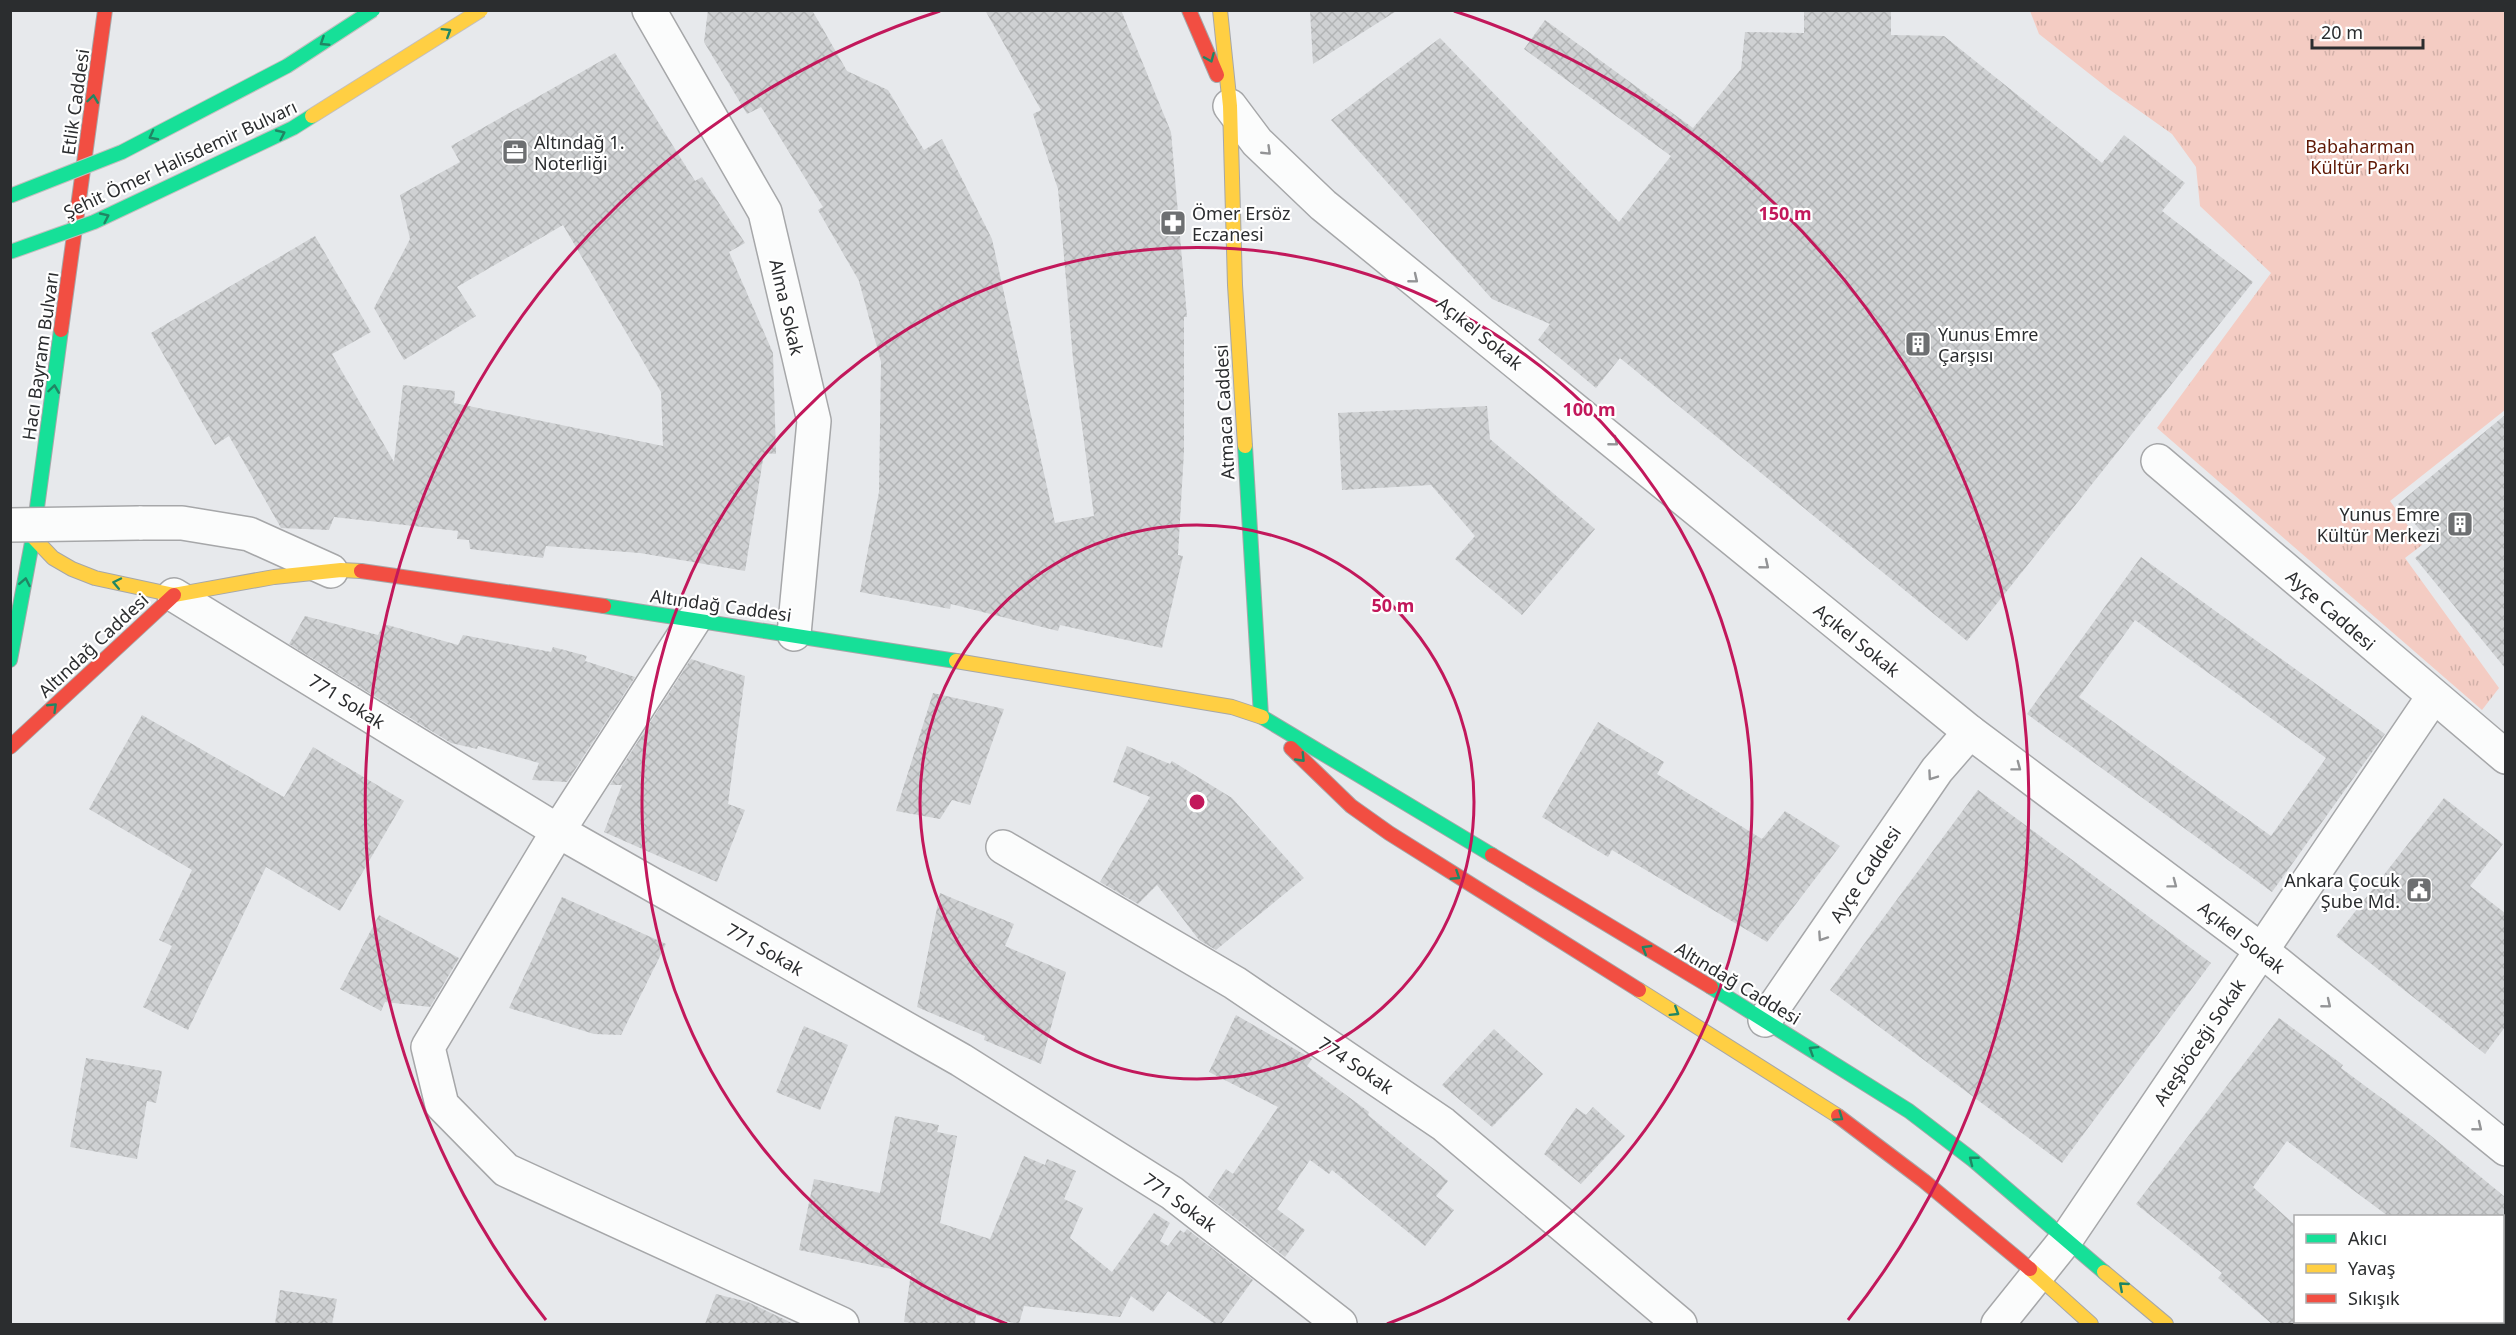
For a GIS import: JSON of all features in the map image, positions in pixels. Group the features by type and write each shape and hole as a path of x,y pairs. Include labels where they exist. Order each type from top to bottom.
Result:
{"main road":[{"name":"Etlik Caddesi","path":"80,199 105,10"},
{"name":"Şehit Ömer Halisdemir Bulvarı","path":"10,196 122,152 288,66 373,10"},
{"name":"Şehit Ömer Halisdemir Bulvarı","path":"10,252 94,222 293,128 480,10"},
{"name":"Atmaca Caddesi","path":"1189,10 1230,106"},
{"name":"Atmaca Caddesi","path":"1220,10 1230,106 1234,285 1261,716"},
{"name":"Hacı Bayram Bulvarı","path":"10,660 22,531 80,199"},
{"name":"Altındağ Caddesi","path":"22,531 53,558 72,569 95,578 174,595 274,577 331,571 381,573 794,634 1232,707 1261,716 1766,1020 1909,1112 1973,1160 2166,1324"},
{"name":"Altındağ Caddesi","path":"10,747 174,595"},
{"name":"Altındağ Caddesi","path":"1261,716 1324,782 1361,813 1462,880 1818,1102 1873,1140 2038,1275 2091,1324"}],"street":[{"name":"Alma Sokak","path":"649,10 765,212 814,421 794,634"},
{"name":"Açıkel Sokak","path":"1230,106 1257,142 1323,205 1970,732 2261,950 2505,1149"},
{"name":"Ayçe Caddesi","path":"2158,461 2505,757"},
{"path":"22,531 139,523 182,523 249,534 331,571"},
{"name":"771 Sokak","path":"174,595 558,831 961,1060 1172,1193 1340,1324"},
{"path":"694,620 558,831 428,1047 442,1105 506,1170 842,1324"},
{"name":"Ateşböceği Sokak","path":"1998,1324 2067,1238 2433,697"},
{"name":"Ayçe Caddesi","path":"1766,1020 1937,770 1970,732"},
{"name":"774 Sokak","path":"1003,848 1235,983 1443,1124 1680,1324"}],"green space":[{"name":"Babaharman Kültür Parkı","path":"2030,11 2505,11 2505,410 2390,501 2422,545 2405,558 2499,688 2482,710 2157,428 2271,273 2200,206 2196,167 2172,134 2110,90 2039,34"}],"building":[{"path":"708,10 812,10 847,71 888,90 924,150 942,139 992,239 1055,523 1094,516 1073,359 1058,189 1033,114 1041,110 985,10 1121,10 1171,132 1187,317 1184,317 1184,451 1178,555 1183,556 1162,648 1060,625 1058,631 951,604 950,609 860,592 879,492 881,362 859,281 818,210 823,207 761,107 747,114 704,42"},
{"path":"1310,10 1398,10 1313,64"},
{"name":"Yunus Emre Çarşısı","path":"1804,10 1891,10 1891,35 1944,36 2102,163 2124,135 2185,183 2162,211 2253,282 1967,641 1620,358 1596,388 1538,340 1550,324 1492,299 1331,120 1440,38 1619,222 1671,156 1524,49 1545,20 1693,128 1741,69 1745,32 1804,33"},
{"path":"615,53 695,181 702,177 745,243 729,252 773,353 776,454 764,453 745,571 640,553 546,546 543,558 470,549 469,540 457,539 458,531 334,517 329,530 281,528 229,436 215,445 151,333 315,236 371,332 332,354 394,462 403,385 455,391 454,403 663,446 661,392 563,225 457,287 476,316 404,360 374,308 410,239 400,195 460,162 451,146"},
{"path":"1487,406 1490,439 1595,529 1522,615 1455,559 1475,536 1431,485 1342,490 1338,413"},
{"name":"Yunus Emre Kültür Merkezi","path":"2505,415 2505,668 2415,558 2432,544 2398,504"},
{"path":"2141,557 2385,734 2272,892 2027,714","holes":["2135,620 2326,758 2271,836 2079,697"]},
{"path":"305,616 378,635 384,624 458,645 463,635 551,652 553,647 587,656 585,661 635,677 567,782 532,780 539,763 478,746 477,749 451,743 289,644"},
{"path":"691,659 745,676 728,804 745,810 717,882 604,832 622,785 610,785"},
{"path":"933,693 1004,709 970,805 952,800 940,819 896,811"},
{"path":"142,715 284,797 313,747 404,801 340,911 266,867 188,1030 143,1007 172,946 159,940 192,870 89,809"},
{"path":"1598,722 1664,762 1657,774 1762,839 1785,811 1840,846 1767,942 1612,850 1608,857 1542,817"},
{"path":"1127,746 1170,764 1172,761 1232,798 1304,878 1216,950 1199,940 1157,885 1138,904 1100,882 1150,797 1113,782"},
{"path":"1978,790 2211,963 2062,1163 1830,990"},
{"path":"2444,798 2503,844 2470,886 2505,913 2505,1027 2485,1054 2336,936"},
{"path":"940,893 1014,924 1005,946 1066,972 1041,1064 984,1040 985,1036 917,1007"},
{"path":"562,897 666,944 621,1035 594,1034 509,1008"},
{"path":"379,915 459,958 430,1007 385,1002 381,1011 340,989"},
{"path":"1236,1015 1312,1059 1307,1066 1369,1112 1368,1115 1448,1181 1436,1196 1454,1210 1425,1246 1332,1170 1329,1174 1310,1160 1277,1209 1305,1230 1285,1257 1208,1197 1226,1169 1233,1174 1278,1107 1209,1072"},
{"path":"2279,1018 2343,1065 2341,1068 2419,1126 2505,1197 2505,1216 2387,1215 2287,1141 2253,1187 2294,1224 2295,1324 2272,1324 2218,1278 2222,1273 2136,1204"},
{"path":"804,1026 848,1045 820,1110 776,1092"},
{"path":"1494,1029 1543,1074 1492,1127 1442,1085"},
{"path":"86,1058 162,1071 156,1103 147,1101 137,1159 70,1147"},
{"path":"1593,1107 1625,1136 1581,1184 1544,1154 1576,1108 1586,1115"},
{"path":"895,1116 939,1125 937,1132 957,1136 940,1223 990,1239 1024,1156 1045,1165 1047,1159 1076,1171 1064,1199 1083,1208 1070,1238 1112,1272 1154,1213 1170,1223 1160,1241 1168,1246 1180,1230 1184,1233 1187,1229 1253,1280 1221,1324 1215,1324 1168,1291 1153,1312 1131,1296 1120,1317 1024,1306 1019,1324 976,1315 975,1324 904,1322 911,1273 799,1250 814,1179 880,1193"},
{"path":"280,1290 337,1299 332,1324 275,1324"},
{"path":"716,1294 748,1302 794,1324 705,1324"}],"traffic: fast":[{"path":"10,196 122,152 287,66 373,10"},
{"path":"10,252 94,222 293,128 312,116"},
{"path":"10,660 33,537 61,330"},
{"path":"1245,446 1261,716"},
{"path":"604,606 956,661"},
{"path":"1262,717 1492,855"},
{"path":"1711,987 1909,1111 1973,1160 2104,1272"}],"traffic: slow":[{"path":"312,116 481,10"},
{"path":"1220,10 1230,106 1235,285 1245,446"},
{"path":"33,537 53,558 72,569 95,578 174,595 274,577 341,570 361,571"},
{"path":"956,661 1232,707 1262,717"},
{"path":"1639,990 1838,1116"},
{"path":"2030,1269 2091,1324"},
{"path":"2104,1272 2166,1324"}],"traffic: jam":[{"path":"61,330 105,10"},
{"path":"1189,10 1217,75"},
{"path":"361,571 604,606"},
{"path":"10,747 174,595"},
{"path":"1291,748 1351,806 1389,833 1639,990"},
{"path":"1492,855 1711,987"},
{"path":"1838,1116 1924,1181 2030,1269"}],"place":[{"name":"Altındağ 1. Noterliği","path":"515,152"},
{"name":"Ömer Ersöz Eczanesi","path":"1173,223"},
{"name":"Yunus Emre Çarşısı","path":"1918,344"},
{"name":"Yunus Emre Kültür Merkezi","path":"2460,524"},
{"name":"Ankara Çocuk Şube Md.","path":"2419,890"}]}
